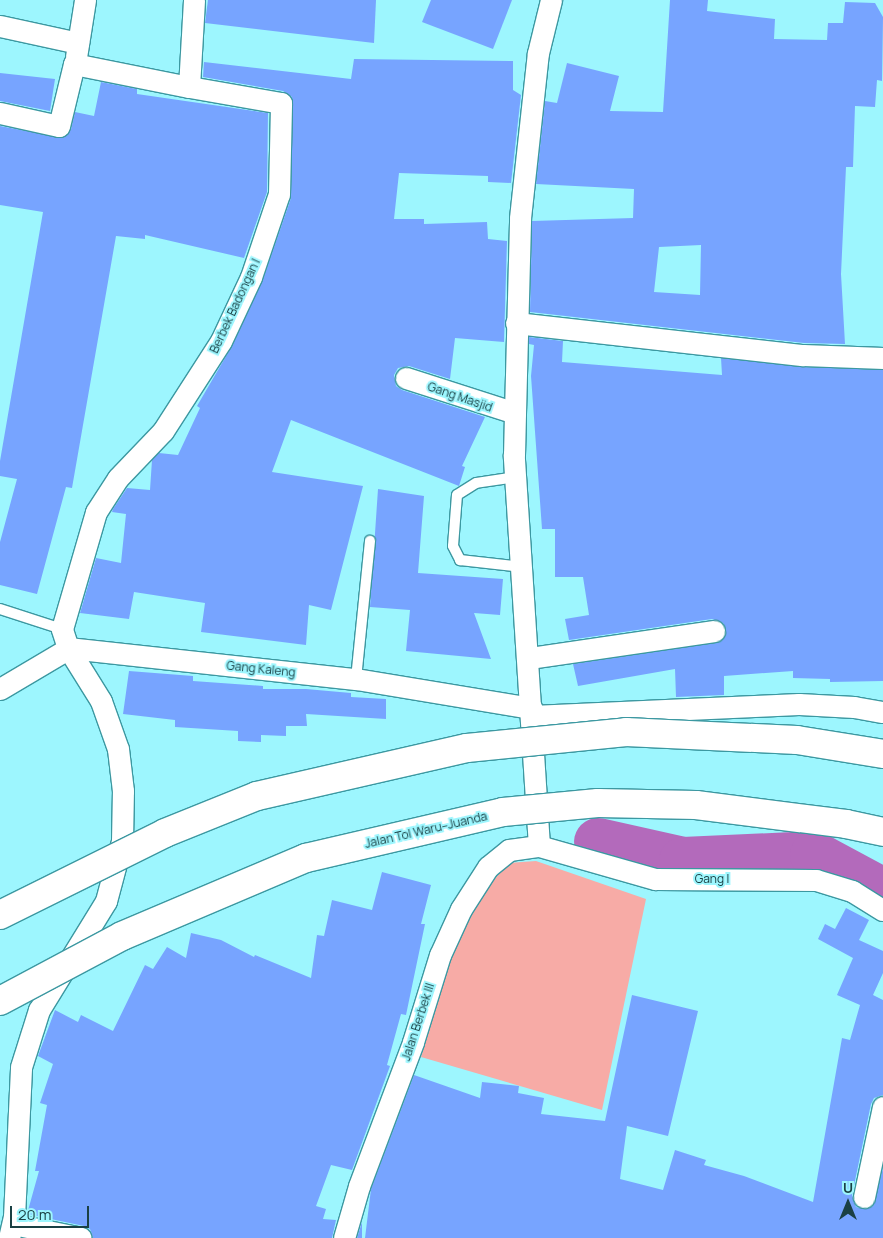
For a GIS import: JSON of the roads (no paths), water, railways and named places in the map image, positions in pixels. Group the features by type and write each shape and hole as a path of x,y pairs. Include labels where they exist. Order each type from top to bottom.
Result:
{"highway":[{"path":"0,915 165,833 257,796 467,748 626,732 797,740 883,754"},
{"name":"Jalan Tol Waru–Juanda","path":"0,1001 122,936 306,858 503,812 598,803 696,804 846,824 883,832"}],"street":[{"path":"0,113 59,126 74,64 85,0"},
{"path":"74,64 189,87 194,0"},
{"path":"539,846 529,658 516,477 516,323 520,218 538,52 551,0"},
{"path":"0,26 78,43"},
{"name":"Berbek Badongan I","path":"65,638 96,512 118,478 163,431 221,341 251,277 279,194 281,103 189,87"},
{"path":"516,323 773,352 883,358"},
{"name":"Gang Masjid","path":"406,378 515,413"},
{"path":"529,658 714,631"},
{"path":"0,689 65,638 101,701 118,748 123,791 122,841 106,901 39,1010 21,1067 11,1231 80,1238"},
{"name":"Gang Kaleng","path":"65,638 356,679 532,712 799,704 854,707 883,712"},
{"name":"Gang I","path":"539,846 655,879 816,880 852,891 883,910"},
{"name":"Jalan Berbek III","path":"344,1238 359,1186 413,1042 440,955 461,909 488,867 509,850 539,846"},
{"path":"864,1197 883,1107"}],"lane":[{"path":"516,477 476,483 457,495 453,546 460,560 522,568"},
{"path":"356,679 370,541"},
{"path":"0,609 65,638"}],"waterway":[{"path":"598,842 683,861 814,855 883,892"}]}
